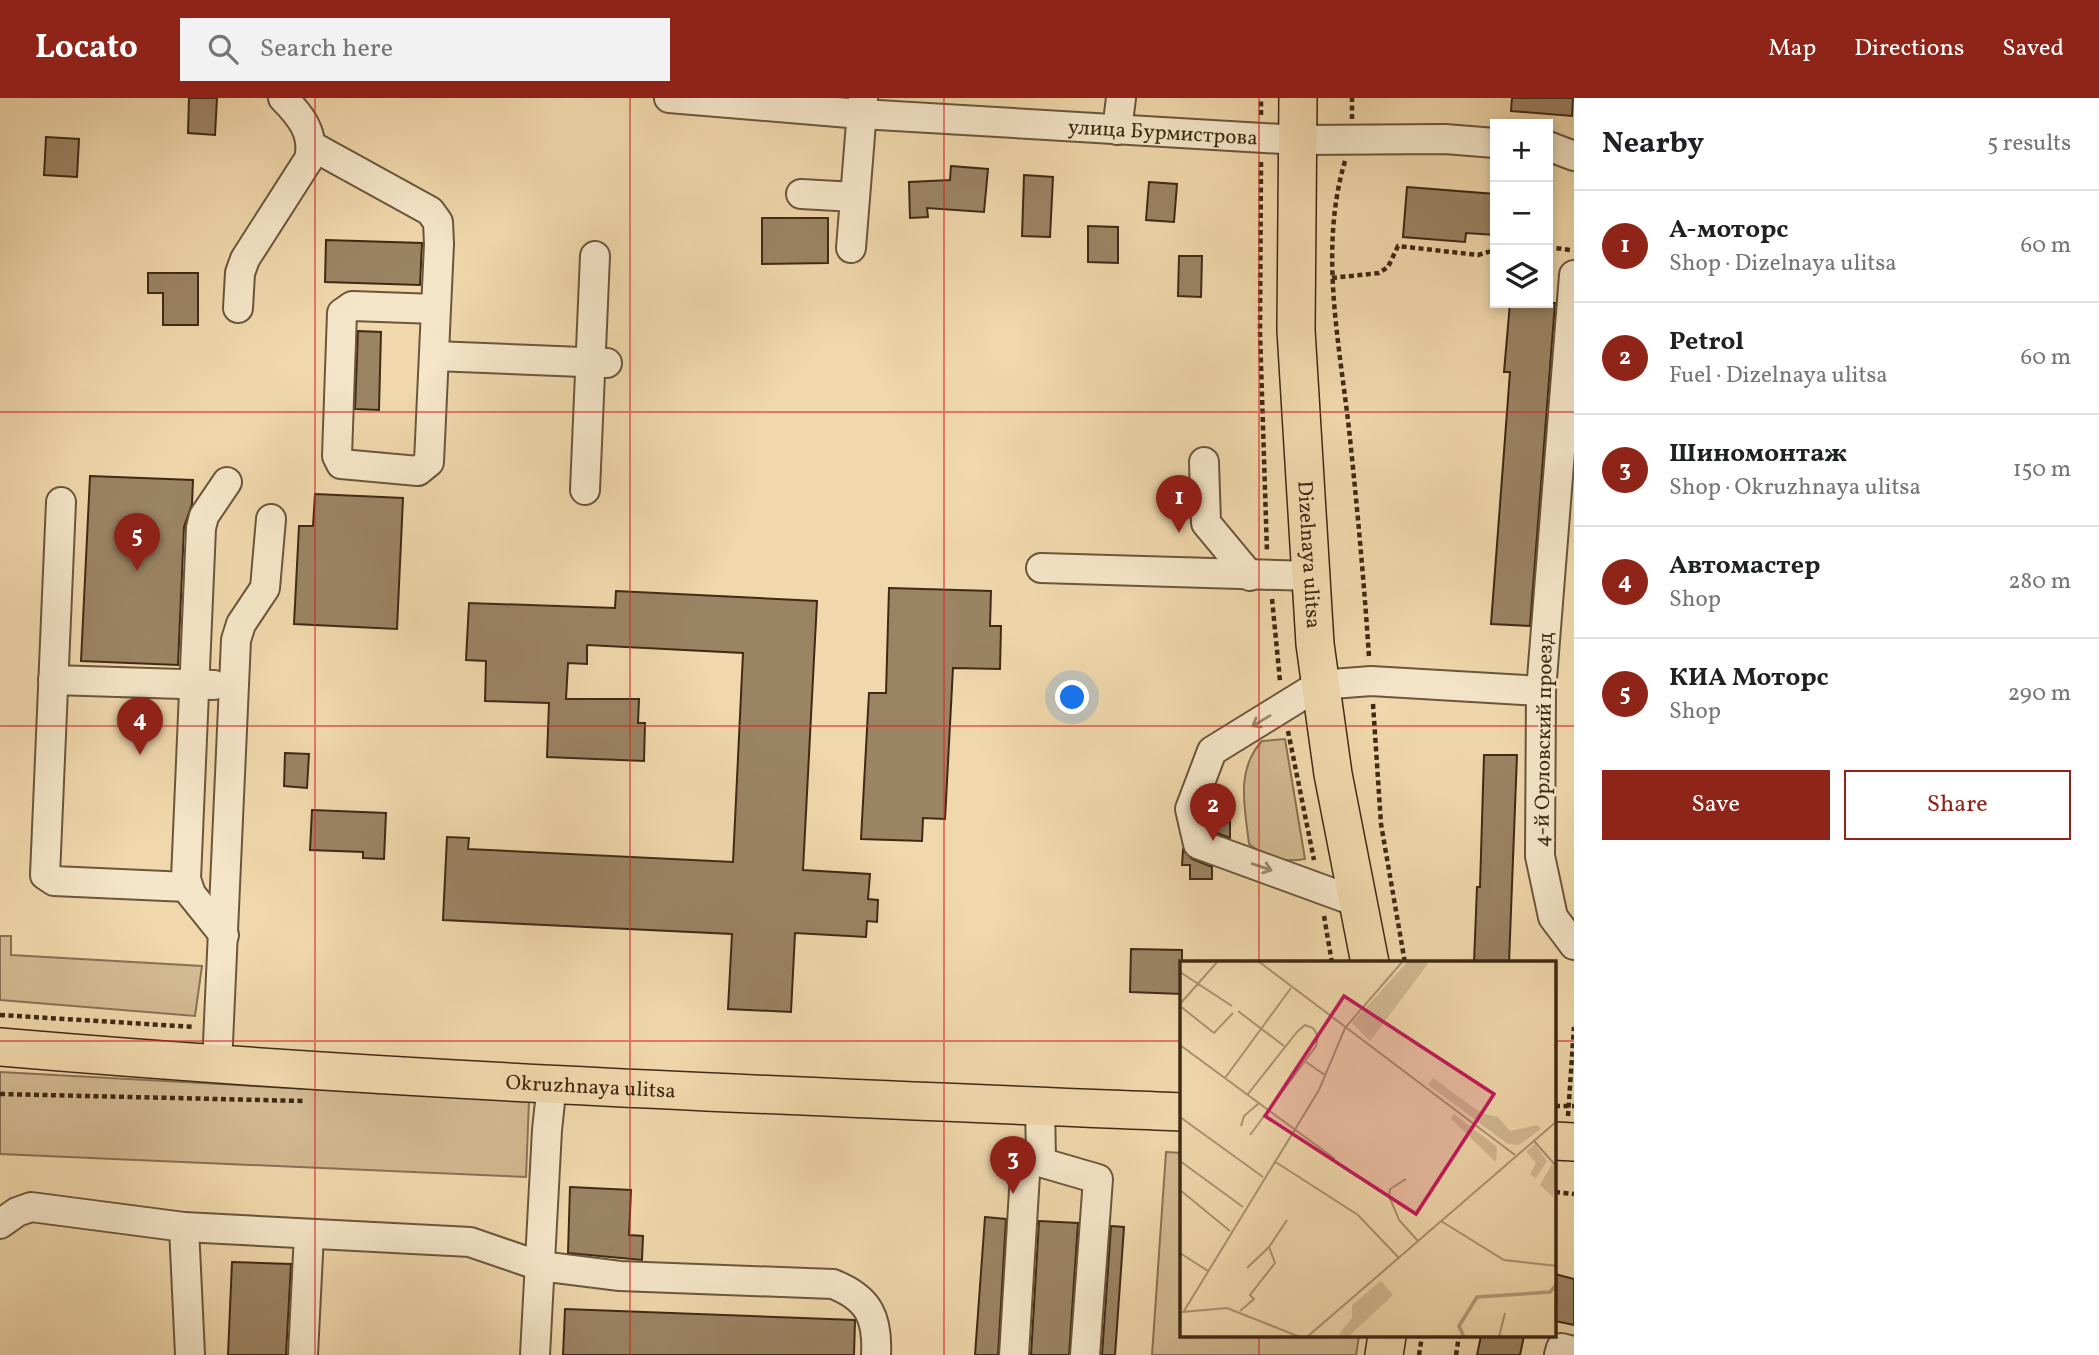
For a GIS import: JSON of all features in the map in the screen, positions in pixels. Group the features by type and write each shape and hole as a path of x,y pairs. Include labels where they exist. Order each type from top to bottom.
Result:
{"main road":[{"name":"Dizelnaya ulitsa","path":"1298,98 1296,330 1319,685 1370,961"},
{"name":"Okruzhnaya ulitsa","path":"0,1047 216,1065 1180,1112"}],"street":[{"path":"238,308 240,273 245,259 309,159 312,146 303,122 283,98"},
{"name":"улица Бурмистрова","path":"669,98 862,106 1117,130 1298,140 1445,139 1490,143"},
{"path":"1117,130 1121,98"},
{"path":"851,248 862,106"},
{"path":"312,146 435,215 439,236 436,309 434,356 427,466 418,471 341,464 337,456 342,313 352,306 436,309"},
{"path":"1553,148 1574,156"},
{"path":"800,194 855,197"},
{"path":"585,490 600,362 595,256"},
{"name":"4-й Орловский проезд","path":"1574,275 1569,400 1541,691 1540,856 1553,917 1574,945"},
{"path":"434,356 600,362"},
{"path":"1204,462 1206,523 1250,576"},
{"path":"224,935 187,887 201,528 204,516 227,482"},
{"path":"61,502 45,875 54,881 187,887"},
{"path":"216,1065 236,640 241,624 265,588 271,519"},
{"path":"1041,568 1310,576"},
{"path":"197,623 241,624"},
{"path":"53,680 234,685"},
{"path":"1357,902 1198,844 1190,809 1212,751 1319,685 1371,681 1541,691"},
{"path":"535,1355 552,1083"},
{"path":"1040,1106 1041,1160"},
{"path":"1014,1355 1026,1158 1041,1160 1098,1179 1086,1355"},
{"path":"0,1224 17,1212 32,1207 184,1227 470,1242 540,1266 620,1276 833,1284 850,1292 870,1313 877,1329 876,1355"},
{"path":"184,1227 190,1355"},
{"path":"303,1355 309,1234"},
{"path":"1559,1355 1561,1348 1574,1351"}],"path":[{"path":"1352,98 1351,140 1334,196 1332,278 1362,544 1381,824 1405,961"},
{"path":"1332,278 1379,273 1388,267 1398,246 1478,255 1490,251"},
{"path":"1553,248 1574,250"},
{"path":"0,1015 218,1029"},
{"path":"1565,1141 1571,1106 1574,1027"},
{"path":"1556,1192 1574,1194"}],"shaded area":[{"path":"1285,739 1305,859 1275,858 1249,844 1244,803 1248,764 1262,741"},
{"path":"0,936 11,936 11,955 202,966 195,1016 0,1000"},
{"path":"0,1072 529,1101 526,1177 0,1154"},
{"path":"1166,1152 1180,1153 1180,1338 1359,1338 1356,1355 1152,1355"}],"building":[{"path":"189,98 217,98 215,135 188,133"},
{"path":"1512,98 1573,98 1572,116 1511,111"},
{"path":"46,137 79,139 77,177 44,175"},
{"path":"951,166 988,169 984,212 927,208 928,217 910,218 909,182 950,180"},
{"path":"1024,175 1053,177 1050,237 1022,236"},
{"path":"1149,182 1177,184 1174,222 1146,220"},
{"path":"1407,187 1490,194 1490,235 1466,233 1465,242 1403,237"},
{"path":"762,218 828,218 828,263 762,264"},
{"path":"1088,226 1118,227 1118,263 1088,262"},
{"path":"326,240 422,243 420,285 325,282"},
{"path":"1179,256 1202,256 1201,297 1178,296"},
{"path":"148,273 198,273 198,325 163,325 163,293 148,293"},
{"path":"1555,303 1530,626 1491,624 1510,372 1504,372 1510,308 1553,308"},
{"path":"358,331 381,332 379,410 355,409"},
{"path":"90,476 193,480 192,504 184,527 178,665 81,661"},
{"path":"315,494 403,498 397,629 294,624 299,526 313,526"},
{"path":"889,588 991,591 990,626 1001,626 1000,669 953,668 945,819 923,818 922,841 861,839 869,693 886,693"},
{"path":"616,591 817,601 803,870 870,874 868,899 878,900 877,922 867,921 866,937 795,933 791,1012 728,1009 732,934 443,920 447,837 469,838 468,849 733,862 743,653 587,645 587,664 568,663 566,699 639,699 638,723 645,723 644,761 547,757 549,703 485,701 486,661 466,660 469,603 615,608"},
{"path":"285,753 309,754 307,788 284,786"},
{"path":"1484,755 1517,755 1509,961 1474,961 1477,887 1480,887"},
{"path":"312,810 386,813 384,859 363,858 363,852 310,850"},
{"path":"1209,816 1230,817 1230,838 1212,831"},
{"path":"1183,850 1192,859 1212,867 1212,879 1190,879 1190,865 1182,865"},
{"path":"1131,949 1182,950 1180,994 1130,992"},
{"path":"570,1187 631,1190 629,1235 643,1236 642,1260 568,1253"},
{"path":"985,1217 1006,1219 998,1355 975,1355"},
{"path":"1039,1221 1078,1223 1069,1355 1031,1355"},
{"path":"1111,1226 1124,1227 1115,1355 1102,1355"},
{"path":"232,1262 291,1264 286,1355 228,1355"},
{"path":"1556,1274 1574,1279 1574,1325 1556,1321"},
{"path":"565,1309 855,1320 854,1355 563,1355"},
{"path":"1481,1338 1524,1338 1520,1355 1477,1355"}],"place":[{"name":"А-моторс","path":"1179,533"},
{"name":"КИА Моторс","path":"137,571"},
{"name":"Автомастер","path":"140,755"},
{"name":"Petrol","path":"1213,841"},
{"name":"Шиномонтаж","path":"1013,1194"}]}
